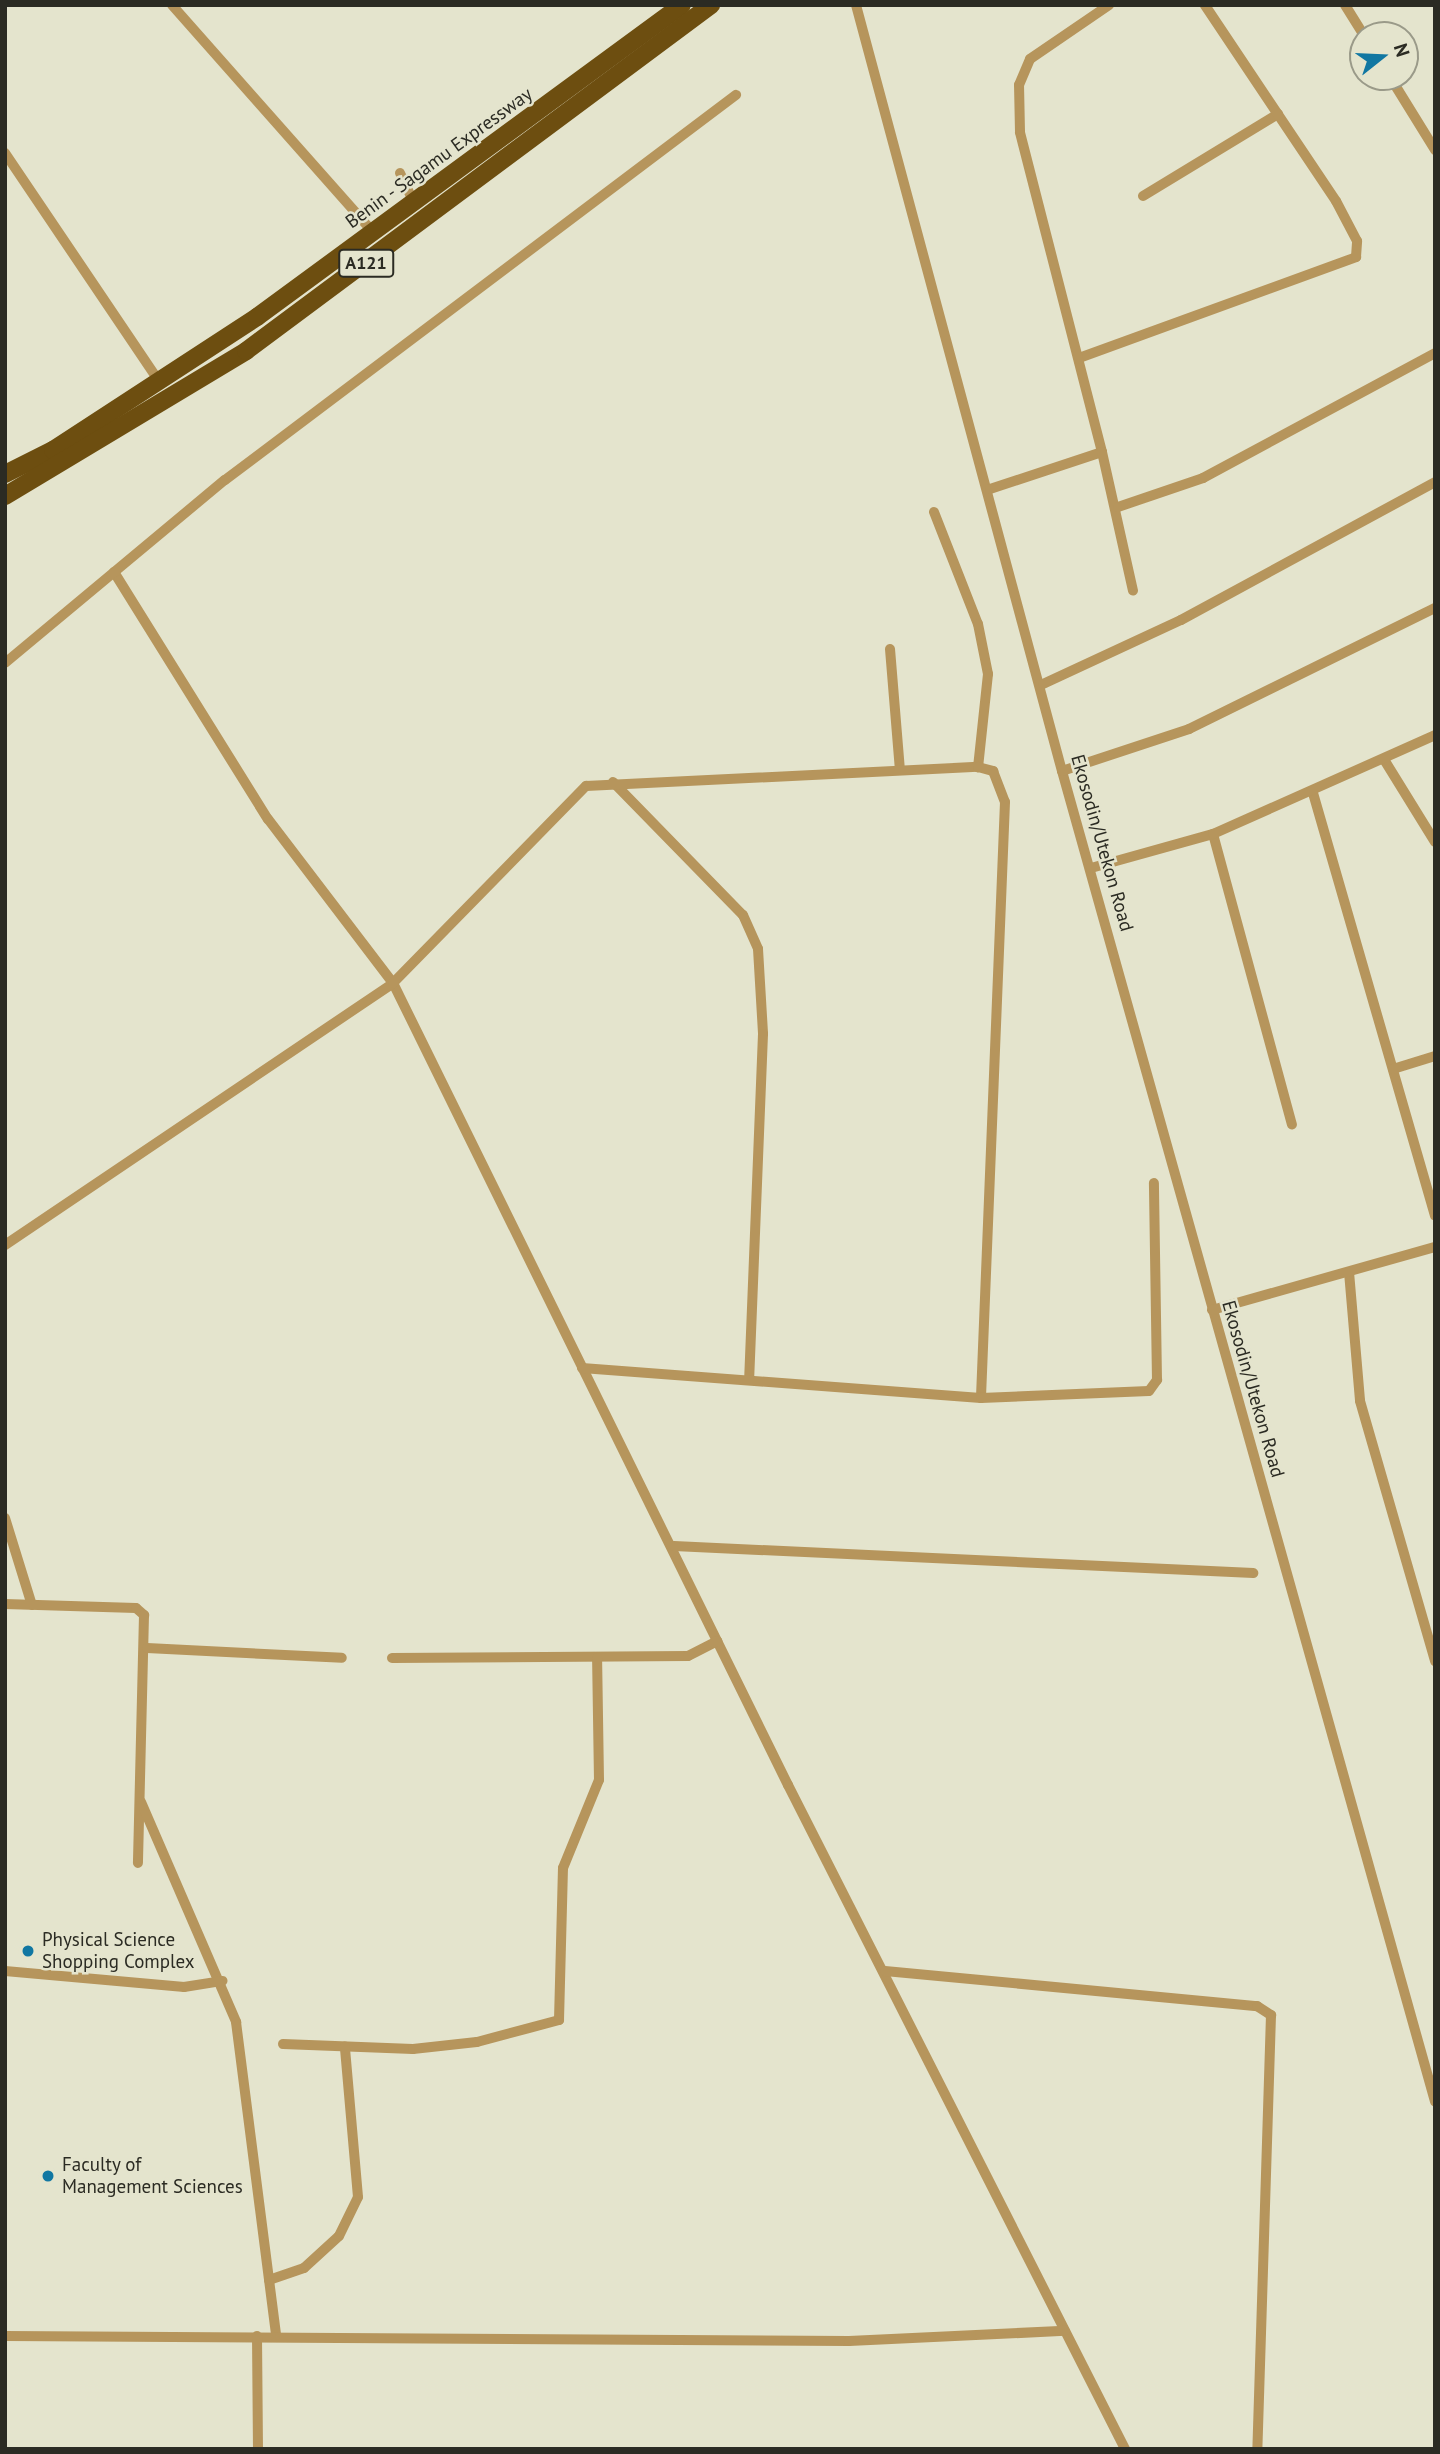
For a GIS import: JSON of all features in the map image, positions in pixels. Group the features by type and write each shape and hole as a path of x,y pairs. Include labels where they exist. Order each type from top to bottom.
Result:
{"highway":[{"name":"Benin - Sagamu Expressway","path":"5,474 203,354 374,233 682,5"},
{"name":"A121","path":"5,496 215,370 711,5"},
{"path":"203,354 215,370"}],"street":[{"path":"172,5 374,233"},
{"name":"Ekosodin/Utekon Road","path":"856,5 1043,684 1062,771 1435,2102"},
{"path":"1109,5 1030,59 1019,85 1020,132 1118,508 1133,591"},
{"path":"1079,358 1356,257 1357,241 1342,211 1205,5"},
{"path":"1345,5 1355,21"},
{"path":"1400,91 1431,133 1435,150"},
{"path":"5,663 225,480 736,95"},
{"path":"1143,196 1278,114"},
{"path":"5,153 159,381"},
{"path":"400,173 414,203"},
{"path":"1118,508 1203,478 1435,353"},
{"path":"990,489 1102,452"},
{"path":"1043,684 1181,620 1435,482"},
{"path":"934,512 978,624 988,674 978,767"},
{"path":"114,572 268,819 393,983 582,1368 674,1546 717,1641 1125,2449"},
{"path":"1062,771 1189,729 1435,608"},
{"path":"890,649 900,770"},
{"path":"1091,868 1213,834 1385,761 1435,735"},
{"path":"1385,761 1435,842"},
{"path":"5,1245 393,983 575,793 613,782 978,767 993,771 1005,802 981,1398"},
{"path":"613,782 743,915 758,949 762,1034 749,1380"},
{"path":"1313,793 1435,1216"},
{"path":"1213,834 1292,1124"},
{"path":"1392,1069 1435,1056"},
{"path":"582,1368 981,1398 1156,1388 1154,1184"},
{"path":"1212,1310 1435,1247"},
{"path":"1349,1272 1360,1401 1435,1661"},
{"path":"5,1518 32,1605"},
{"path":"674,1546 1253,1573"},
{"path":"5,1604 140,1609 148,1648 138,1863"},
{"path":"392,1658 688,1656 717,1641"},
{"path":"148,1648 342,1658"},
{"path":"283,2044 345,2048 477,2042 559,2020 564,1868 599,1780 597,1658"},
{"path":"141,1802 223,1981 236,2022 276,2336"},
{"path":"5,1971 184,1987 223,1981"},
{"path":"885,1971 1257,2006 1271,2014 1257,2449"},
{"path":"269,2280 304,2268 339,2236 358,2197 345,2048"},
{"path":"5,2336 849,2341 1065,2331"},
{"path":"257,2336 258,2449"}],"place":[{"name":"Physical Science Shopping Complex","path":"28,1951"},
{"name":"Faculty of Management Sciences","path":"48,2176"}]}
